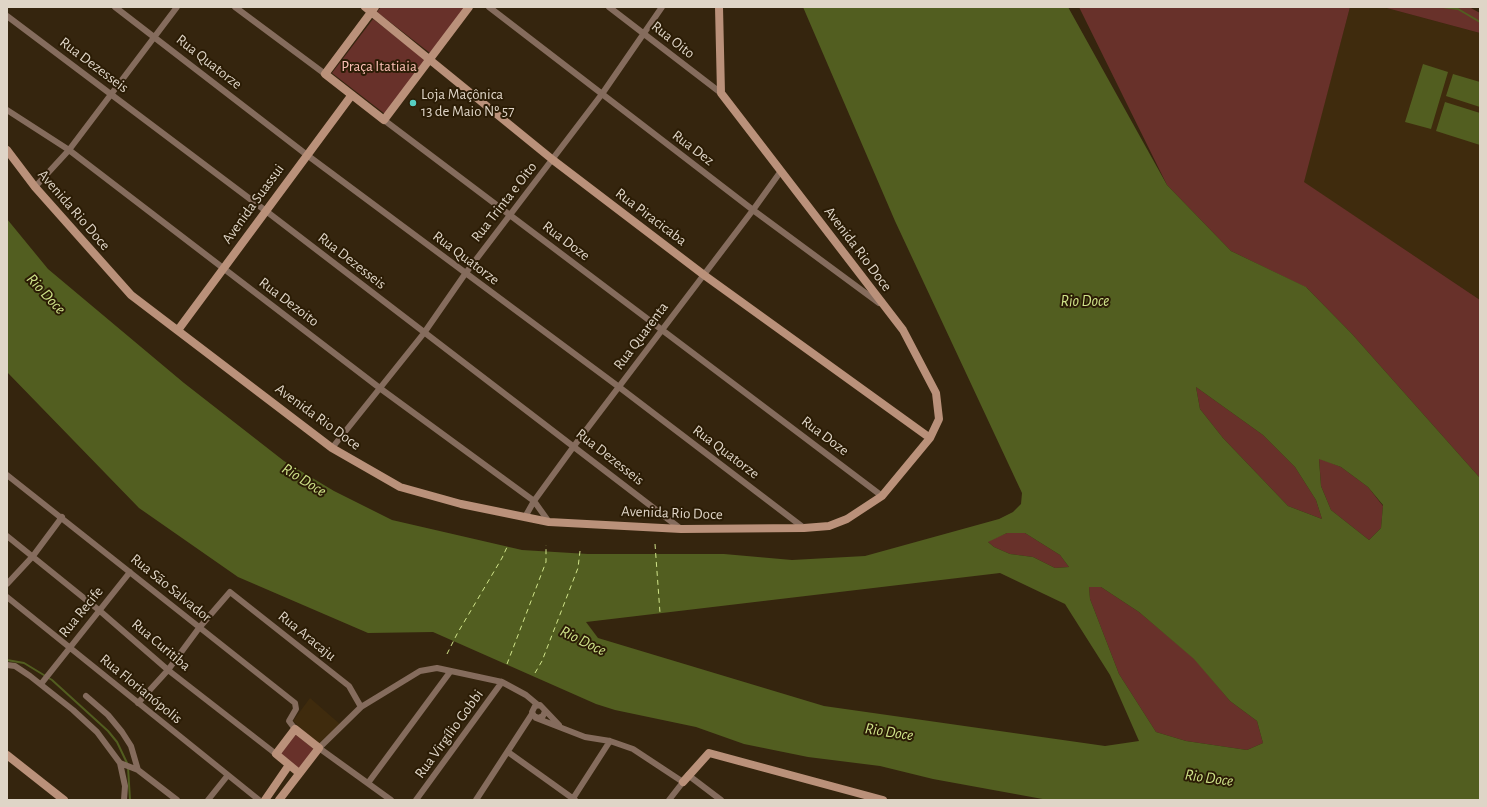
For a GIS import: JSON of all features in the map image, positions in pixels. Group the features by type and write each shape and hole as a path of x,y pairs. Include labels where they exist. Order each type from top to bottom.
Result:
{"street":[{"name":"Rua Quatorze","path":"115,7 307,155 465,274 619,387 804,528"},
{"path":"35,188 69,150 177,7"},
{"name":"Rua Doze","path":"235,7 509,216 662,329 882,496"},
{"path":"384,120 469,7"},
{"name":"Rua Dez","path":"489,7 753,210 884,306"},
{"name":"Rua Oito","path":"609,7 720,93"},
{"name":"Rua Trinta e Oito","path":"332,448 381,389 424,333 465,274 602,94 662,7"},
{"path":"719,7 720,93"},
{"path":"324,74 371,9"},
{"name":"Rua Piracicaba","path":"371,9 553,160 704,275 930,438"},
{"name":"Rua Dezesseis","path":"7,16 266,211 681,528"},
{"name":"Avenida Rio Doce","path":"7,150 35,188 131,295 332,448 400,487 460,504 549,522 681,528 804,528 829,526 847,519 882,496 930,438 939,419 936,393 903,330 720,93"},
{"name":"Avenida Suassui","path":"178,330 351,96"},
{"name":"Rua Dezoito","path":"7,110 69,150 381,389 534,501 549,522"},
{"name":"Rua Quarenta","path":"525,517 534,501 574,446 781,171"},
{"name":"Rua São Salvador","path":"7,475 295,703 296,709 289,721 295,729"},
{"path":"7,584 33,556 62,518"},
{"name":"Rua Curitiba","path":"7,536 100,611 168,670 299,773"},
{"name":"Rua Recife","path":"41,684 130,572"},
{"name":"Rua Aracaju","path":"199,628 230,592 349,686 362,707"},
{"name":"Rua Florianópolis","path":"7,597 259,800"},
{"path":"138,703 168,670 199,628"},
{"path":"7,665 15,666 41,684 97,732 120,763 125,786 124,800"},
{"path":"279,800 319,748 362,707 420,671 437,668 502,682 526,695 542,707 562,727"},
{"path":"368,783 450,672"},
{"name":"Rua Virgílio Gobbi","path":"416,800 502,682"},
{"path":"86,696 108,715 122,732 131,746 138,770"},
{"path":"534,716 532,709 538,705"},
{"path":"534,716 541,717 545,711"},
{"path":"534,716 585,737 610,741 634,749 721,800"},
{"path":"476,800 534,716"},
{"path":"276,754 295,729 391,800"},
{"path":"508,752 573,799 610,741"},
{"path":"670,800 709,753 871,799 884,800"},
{"path":"7,756 64,800"},
{"path":"120,763 138,770 177,800"},
{"path":"265,800 289,765"},
{"path":"208,800 228,775"}],"shaded area":[{"path":"1350,7 1383,7 1480,33 1480,300 1303,182"},
{"path":"310,698 341,725 320,745 293,721"}],"green space":[{"name":"Praça Itatiaia","path":"381,7 465,7 430,53 377,12"},
{"path":"1079,7 1350,7 1304,182 1480,300 1480,478 1352,334 1307,288 1231,251 1167,185"},
{"path":"1383,7 1469,7 1480,13 1480,33"},
{"name":"Praça Itatiaia","path":"373,19 426,60 385,114 332,73"},
{"path":"1196,387 1263,435 1295,467 1316,500 1322,519 1288,506 1223,438 1200,409"},
{"path":"1319,458 1341,467 1368,487 1383,506 1381,528 1369,540 1331,510 1321,486"},
{"path":"1007,533 1025,533 1060,555 1069,567 1055,568 1033,557 1010,554 994,547 987,541"},
{"path":"1089,587 1101,587 1139,612 1195,659 1230,701 1257,721 1263,743 1247,750 1186,741 1156,732 1119,674 1090,599"},
{"path":"295,734 315,750 300,770 280,754"}],"water":[{"name":"Rio Doce","path":"803,7 1068,7 1167,185 1231,251 1306,287 1352,334 1480,478 1480,800 1048,800 933,779 880,766 808,757 744,744 696,727 615,710 596,704 433,632 368,633 238,577 139,508 7,372 7,219 48,269 184,383 284,461 334,491 392,520 522,550 588,554 724,554 792,560 865,556 999,519 1013,512 1021,504 1022,493 895,221","holes":["1196,387 1263,435 1295,467 1316,500 1322,519 1288,506 1223,438 1200,409","1319,459 1341,467 1368,487 1383,505 1381,528 1369,540 1331,510 1321,486","1007,533 1025,533 1060,555 1069,567 1055,568 1033,557 1010,554 994,547 988,542","1000,573 1065,604 1110,675 1139,741 1105,746 824,706 598,638 586,622","1089,587 1101,587 1139,612 1194,659 1230,701 1257,721 1263,743 1247,750 1186,741 1156,732 1119,674 1090,599"]},
{"path":"1423,64 1448,72 1431,129 1405,122"},
{"path":"1453,74 1480,82 1480,107 1446,96"},
{"path":"1445,102 1480,113 1480,145 1436,131"}],"waterway":[{"path":"1443,7 1458,9 1480,22"},
{"path":"7,660 24,663 52,680 108,731 117,742 127,763"},
{"path":"128,767 130,800"}],"ferry route":[{"path":"655,544 660,613"},
{"path":"447,654 508,545"},
{"path":"507,664 546,562 546,545"},
{"path":"535,673 542,661 578,568 580,551"}],"place":[{"name":"Loja Maçônica 13 de Maio Nº 57","path":"413,103"}]}
